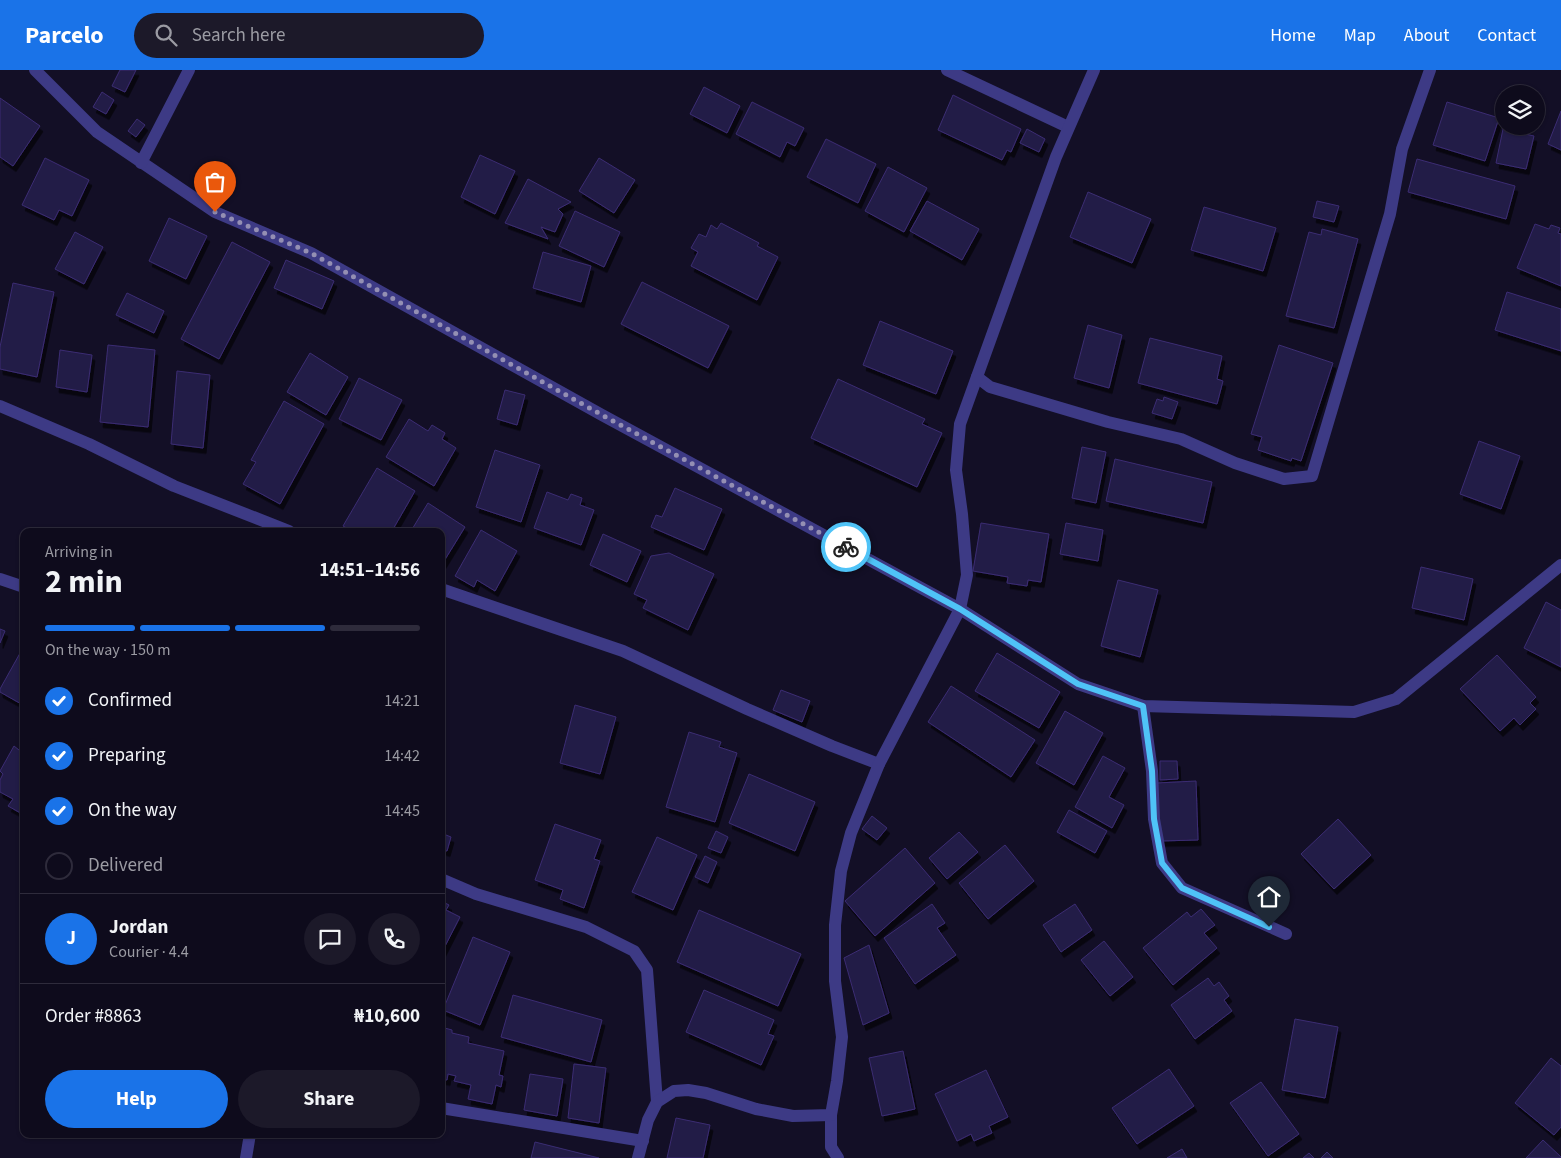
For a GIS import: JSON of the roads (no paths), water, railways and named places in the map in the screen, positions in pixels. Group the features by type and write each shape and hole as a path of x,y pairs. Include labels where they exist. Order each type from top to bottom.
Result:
{"street":[{"path":"35,70 97,132 215,212 311,253 602,415 960,609 1078,684 1143,706 1354,712 1396,699 1561,565"},
{"path":"141,162 189,70"},
{"path":"947,70 1068,127"},
{"path":"838,1158 831,1148 831,1115 842,1037 835,972 835,925 841,871 851,833 879,764 960,609 967,575 956,470 960,424 1056,157 1094,70"},
{"path":"976,377 990,387 1108,422 1181,439 1235,463 1284,479 1312,476 1390,214 1402,149 1430,70"},
{"path":"0,406 89,444 174,486 281,528"},
{"path":"0,580 20,586"},
{"path":"445,590 623,651 764,716 879,764"},
{"path":"1143,706 1152,771 1154,819 1162,863 1182,888 1286,934"},
{"path":"445,881 476,894 586,927 634,951 647,970 656,1102 648,1120 638,1158"},
{"path":"656,1102 674,1091 688,1090 706,1093 756,1109 793,1116 831,1115"},
{"path":"445,1109 642,1141"},
{"path":"246,1158 249,1138"}]}
